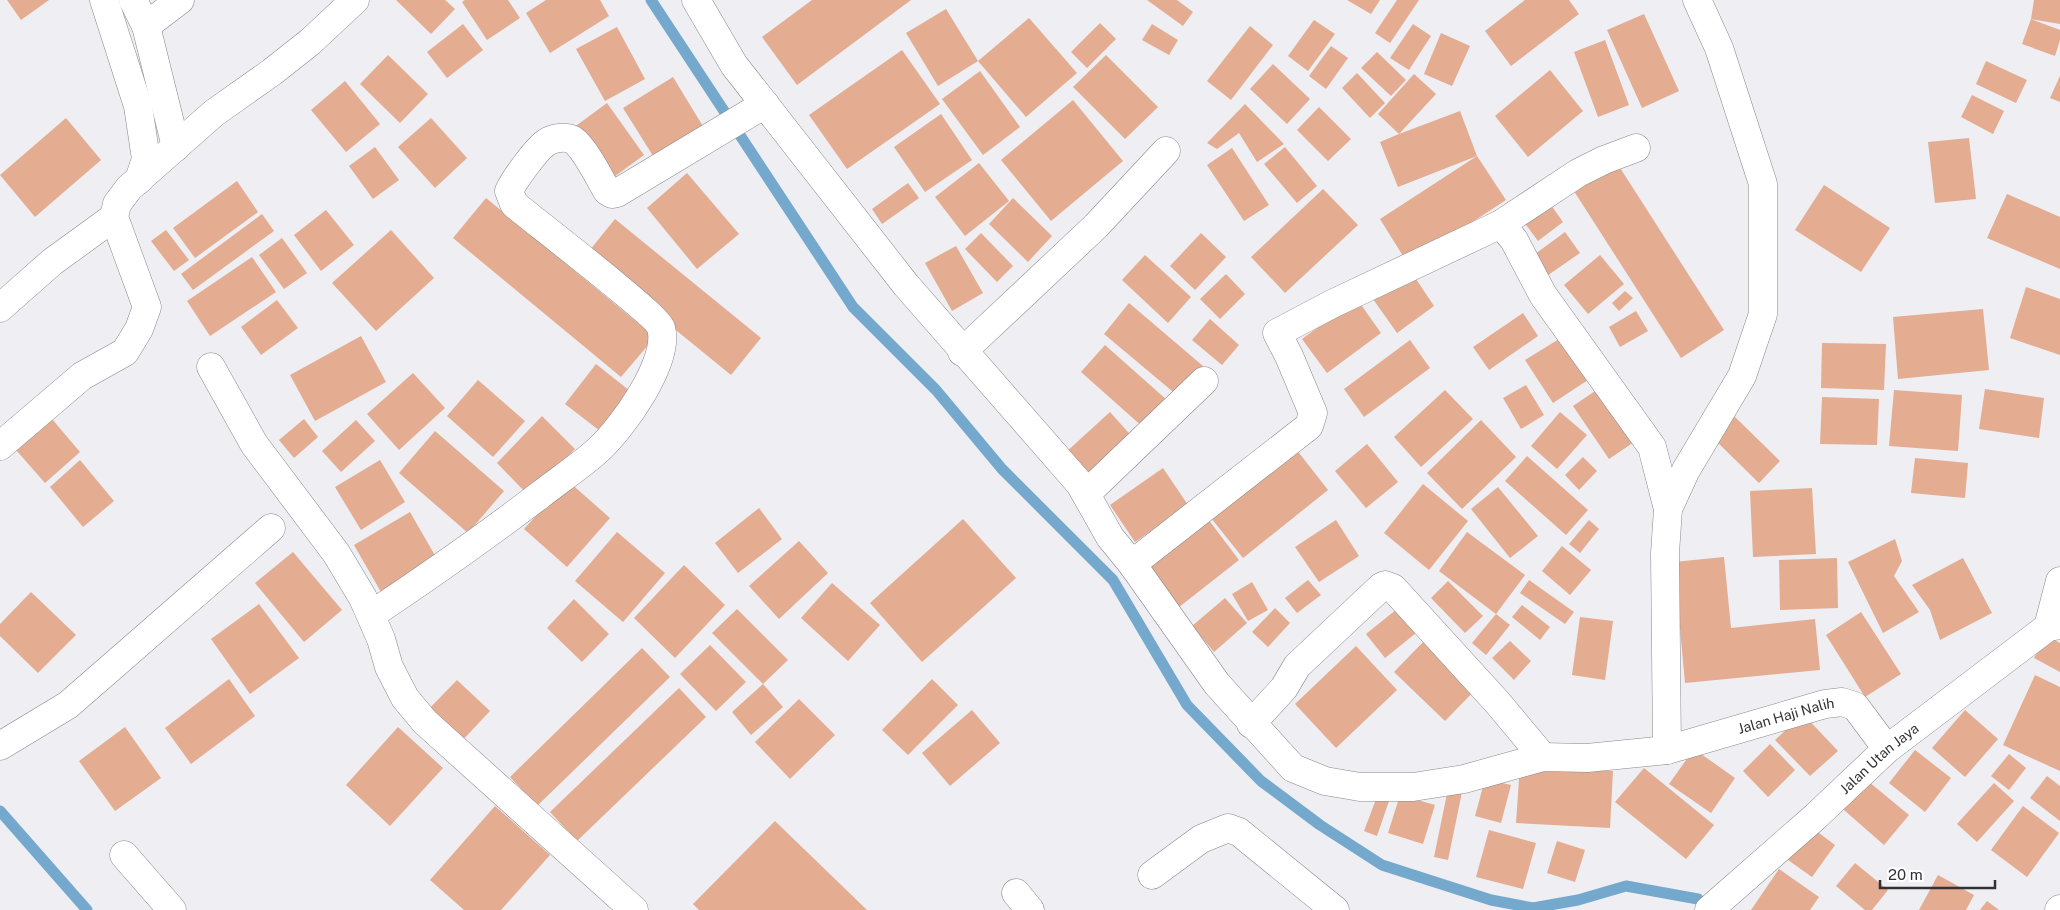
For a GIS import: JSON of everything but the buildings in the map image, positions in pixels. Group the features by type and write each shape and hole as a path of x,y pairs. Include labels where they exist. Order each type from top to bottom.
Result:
{"street":[{"path":"104,0 138,106 146,159 139,180"},
{"path":"133,0 146,26 176,147"},
{"path":"146,26 180,0"},
{"path":"0,446 82,376 125,352 139,329 147,308 114,217 117,204 129,188 214,113 272,72 310,42 355,0"},
{"name":"Jalan Haji Nalih","path":"696,0 734,65 756,109 962,352 1017,410 1080,484 1110,537 1132,564 1217,684 1251,724 1294,768 1325,781 1360,787 1413,787 1464,779 1543,757 1587,758 1667,750 1825,704 1842,702 1855,706 1887,749"},
{"path":"1668,509 1686,470 1742,376 1763,314 1763,184 1720,48 1697,0"},
{"path":"370,615 469,547 598,450 633,408 656,367 663,339 660,326 638,305 514,204 509,190 514,179 546,142 564,137 573,140 586,156 607,191 612,194 617,193 756,109"},
{"path":"1132,564 1309,426 1313,413 1311,407 1277,333 1332,304 1501,224 1578,173 1604,160 1636,148"},
{"path":"962,352 1096,226 1166,151"},
{"path":"0,308 52,262 114,217"},
{"path":"1501,224 1514,240 1543,295 1652,447 1668,509 1665,553 1667,750"},
{"path":"211,367 254,444 336,553 364,598 381,639 389,667 405,698 425,722 634,910"},
{"path":"1086,494 1204,381"},
{"path":"0,746 68,705 271,528"},
{"path":"2054,626 2060,581"},
{"path":"1251,724 1284,688 1297,666 1381,587 1389,586 1394,588 1498,702 1543,757"},
{"name":"Jalan Utan Jaya","path":"1716,904 1815,817 1887,749 2054,626"},
{"path":"1152,875 1200,839 1228,828 1239,832 1335,910"},
{"path":"124,855 172,910"}],"waterway":[{"path":"651,0 853,307 936,390 1002,469 1113,580 1187,705 1261,781 1320,825 1382,865 1491,900 1533,908 1578,900 1626,886 1698,899 1708,910"},
{"path":"0,811 87,910"}]}
